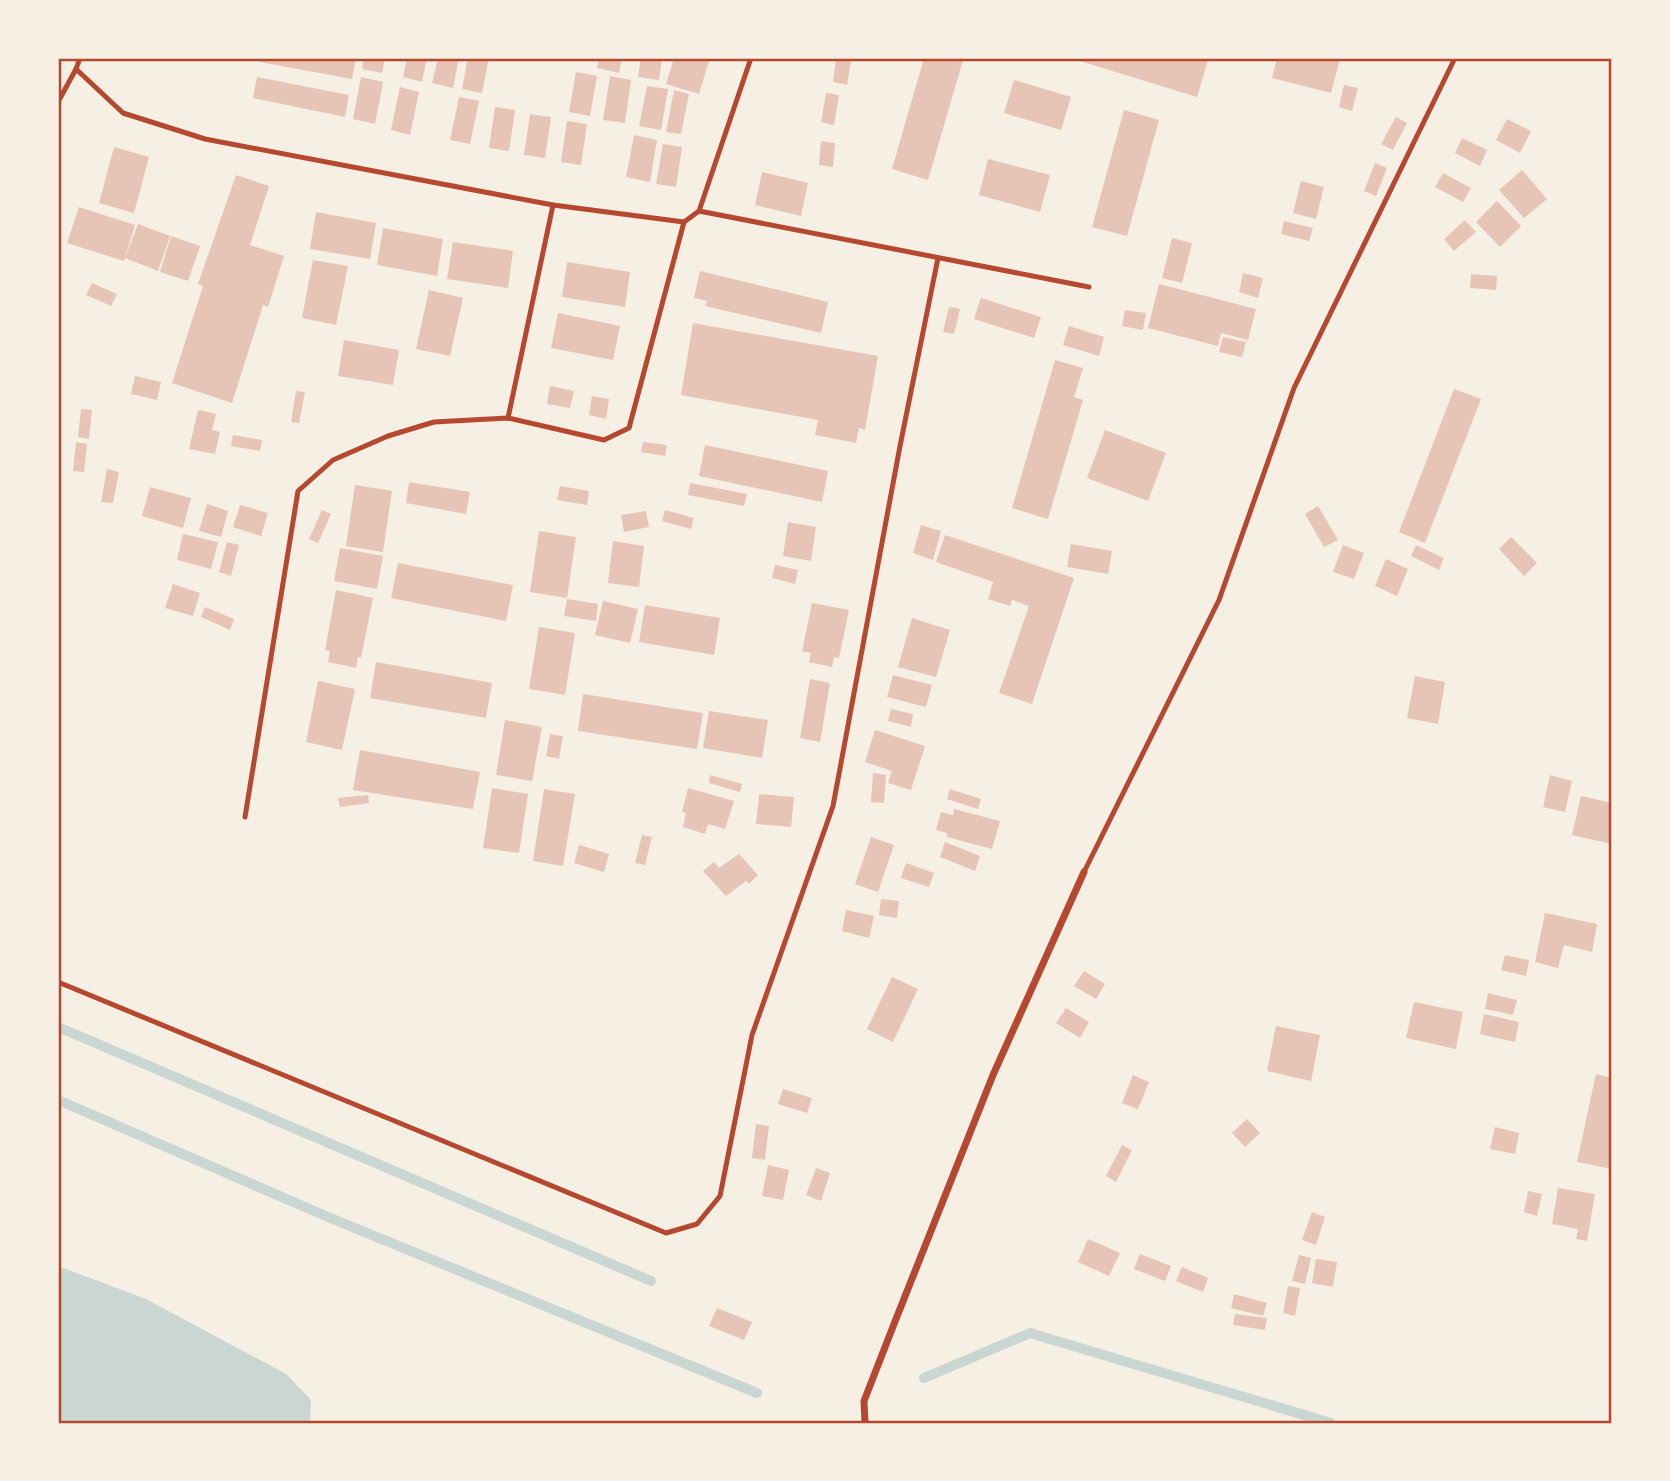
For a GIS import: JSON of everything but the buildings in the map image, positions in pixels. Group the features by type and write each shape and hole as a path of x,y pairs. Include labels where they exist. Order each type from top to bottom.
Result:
{"street":[{"path":"865,1423 864,1401 993,1075 1084,872"}],"lane":[{"path":"58,102 80,58"},
{"path":"245,817 298,491 333,460 388,436 434,422 508,418 604,440 629,428 684,222 699,211 751,58"},
{"path":"1084,872 1219,600 1294,388 1455,58"},
{"path":"76,69 123,113 205,139 553,205 684,222"},
{"path":"508,418 553,205"},
{"path":"699,211 1089,287"},
{"path":"58,982 666,1233 697,1224 720,1196 752,1035 833,806 900,446 939,258"}],"shaded area":[{"path":"58,1266 146,1299 286,1374 311,1400 310,1423 58,1423"}],"waterway":[{"path":"58,1027 651,1281"},
{"path":"58,1100 328,1217 757,1393"},
{"path":"924,1378 1030,1333 1331,1423"}]}
